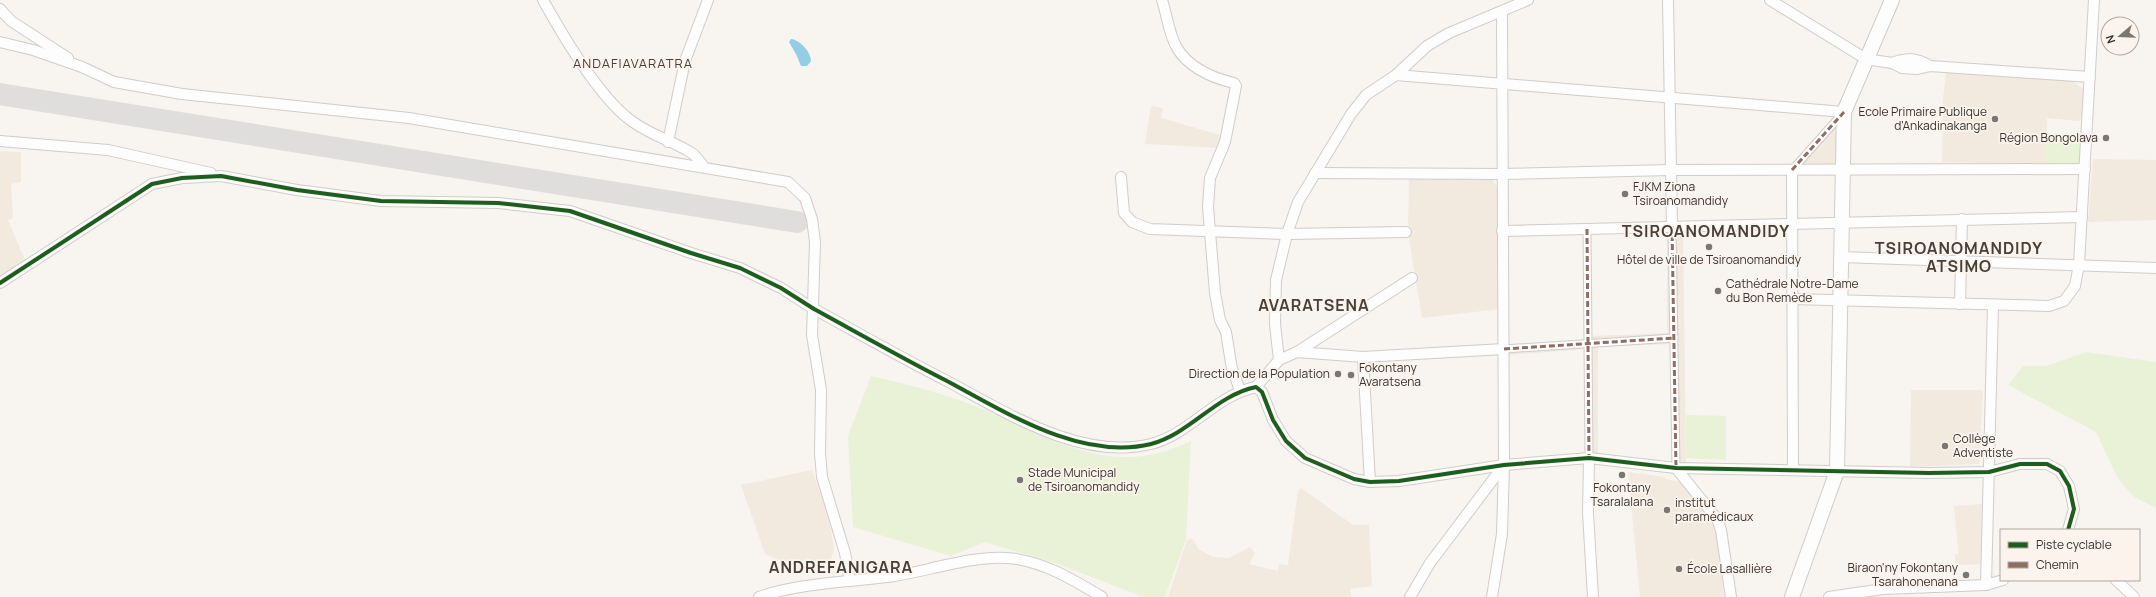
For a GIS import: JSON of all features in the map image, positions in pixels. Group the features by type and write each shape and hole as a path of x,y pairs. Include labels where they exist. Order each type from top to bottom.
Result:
{"main road":[{"path":"1792,597 1837,471 1844,112 1892,0"}],"street":[{"path":"543,0 563,34 597,83 632,122 668,142 691,152 704,167"},
{"path":"668,142 685,61 708,0"},
{"path":"1162,0 1176,47 1184,57 1208,75 1234,83 1236,86 1226,142 1210,178 1208,207 1216,300 1220,320 1226,332 1232,369 1240,390"},
{"path":"1279,360 1275,324 1276,280 1287,234 1298,202 1351,114 1366,95 1396,75 1427,46 1449,33 1528,0"},
{"path":"1668,0 1676,468 1716,519 1721,530 1731,597"},
{"path":"1770,0 1866,59 1892,63 1902,68 1918,69 1930,66 2090,77"},
{"path":"1792,299 1993,306 2049,306 2064,301 2075,286 2079,264 2094,0"},
{"path":"0,9 11,21 82,67"},
{"path":"1492,597 1502,534 1504,465 1502,12"},
{"path":"0,42 33,50 82,67 114,82 182,94 409,118 788,182 805,198 812,219 815,242 812,335 821,390 820,452 822,477 845,553 850,582"},
{"path":"1396,75 1844,112"},
{"path":"1793,470 1792,170 1844,112"},
{"path":"0,141 108,150 221,176 297,190 381,201 498,203 570,211 617,226 691,253 740,268 782,288 814,309 1035,428 1096,446 1121,448 1151,444 1171,436 1240,390 1256,387 1279,360 1297,352 1412,278"},
{"path":"1315,173 1502,174 1671,170 2085,169"},
{"path":"0,283 152,184 182,178 221,176"},
{"path":"1121,177 1124,213 1132,222 1150,229 1287,234 1406,232"},
{"path":"1502,231 2082,217"},
{"path":"1960,304 1962,219"},
{"path":"1587,229 1588,513 1593,597"},
{"path":"1841,257 2079,264 2156,268"},
{"path":"1986,585 1993,306"},
{"path":"1297,352 1363,357 1674,338"},
{"path":"1363,357 1370,482"},
{"path":"1256,387 1262,392 1273,420 1286,441 1305,458 1354,480 1370,482 1399,481 1504,465 1589,458 1676,468 1929,473 1988,472 2020,464 2047,464 2060,471 2069,486 2074,509 2068,529"},
{"path":"1411,597 1430,563 1504,465"},
{"path":"759,597 795,589 894,576 983,559 1007,558 1037,565 1078,583 1102,597"},
{"path":"1829,597 1883,589 1986,585 2000,581"},
{"path":"2117,581 2134,597"}],"shaded area":[{"name":"Ecole Primaire Publique d'Ankadinakanga","path":"1946,71 1972,75 2072,80 2084,90 2082,117 2079,121 2047,118 2046,164 1942,162 1942,109"},
{"path":"1151,106 1163,108 1161,118 1220,135 1219,148 1145,144"},
{"path":"1830,121 1839,127 1839,169 1804,169 1798,176 1797,227 1683,226 1686,466 1674,466 1672,344 1598,347 1598,456 1585,454 1585,349 1508,355 1506,345 1584,339 1583,231 1505,233 1506,343 1500,309 1422,318 1408,233 1409,177 1492,179 1497,187 1506,187 1506,225 1668,223 1677,221 1786,219 1787,172","holes":["1661,230 1667,238 1667,333 1591,336 1590,231"]},
{"path":"0,151 21,152 21,182 11,184 13,218 8,220 25,260 0,277"},
{"path":"2093,159 2156,160 2156,220 2088,222"},
{"name":"Collège Adventiste","path":"1911,390 1983,390 1979,464 1910,467"},
{"path":"812,470 828,515 834,547 829,569 791,575 789,564 765,554 741,485"},
{"path":"1628,472 1665,477 1665,479 1682,482 1715,524 1724,597 1640,597"},
{"path":"1301,488 1353,525 1369,525 1372,586 1350,589 1351,597 1168,597 1187,540 1193,539 1198,549 1213,557 1229,558 1250,547 1255,553 1249,564 1278,571 1279,564 1288,565 1298,491"},
{"path":"1982,504 1983,564 1955,565 1955,554 1958,554 1958,549 1954,506"}],"green space":[{"path":"2046,140 2081,140 2080,163 2046,164"},
{"path":"2086,352 2156,362 2156,508 2133,496 2117,477 2096,432 2008,385 2023,366 2047,366"},
{"name":"Stade Municipal de Tsiroanomandidy","path":"871,376 922,388 970,404 1040,435 1088,452 1112,456 1137,457 1163,452 1191,441 1186,539 1165,597 1143,597 1058,564 985,542 951,556 853,527 848,436"},
{"path":"1686,415 1726,416 1726,460 1686,458"}],"water":[{"path":"791,39 801,44 807,50 811,61 807,66 801,66 789,42"}],"taxiway":[{"path":"0,94 797,222"}],"marked path":[{"path":"1792,170 1844,112"},
{"path":"1672,226 1676,468"},
{"path":"1587,229 1589,458"},
{"path":"1504,349 1674,338"}],"cycle path":[{"path":"0,283 152,184 182,178 221,176 297,190 381,201 498,203 570,211 691,253 740,268 781,288 814,309 994,407 1045,431 1072,440 1098,446 1125,447 1151,444 1165,439 1191,424 1228,398 1242,391 1256,387 1262,392 1273,420 1286,441 1305,458 1354,479 1370,482 1399,481 1504,465 1589,458 1676,468 1929,473 1989,472 2020,464 2047,464 2060,471 2069,486 2074,509 2068,529"}],"place":[{"name":"Ecole Primaire Publique d'Ankadinakanga","path":"1995,119"},
{"name":"Région Bongolava","path":"2106,138"},
{"name":"FJKM Ziona Tsiroanomandidy","path":"1625,194"},
{"name":"Hôtel de ville de Tsiroanomandidy","path":"1709,247"},
{"name":"Cathédrale Notre-Dame du Bon Remède","path":"1718,291"},
{"name":"Direction de la Population","path":"1338,374"},
{"name":"Fokontany Avaratsena","path":"1351,375"},
{"name":"Collège Adventiste","path":"1945,446"},
{"name":"Fokontany Tsaralalana","path":"1622,475"},
{"name":"Stade Municipal de Tsiroanomandidy","path":"1020,480"},
{"name":"institut paramédicaux","path":"1667,510"},
{"name":"École Lasallière","path":"1679,569"},
{"name":"Biraon'ny Fokontany Tsarahonenana","path":"1966,575"}],"district":[{"name":"ANDAFIAVARATRA","path":"633,63"},
{"name":"TSIROANOMANDIDY","path":"1706,231"},
{"name":"TSIROANOMANDIDY ATSIMO","path":"1959,257"},
{"name":"AVARATSENA","path":"1314,305"},
{"name":"ANDREFANIGARA","path":"841,567"}]}
